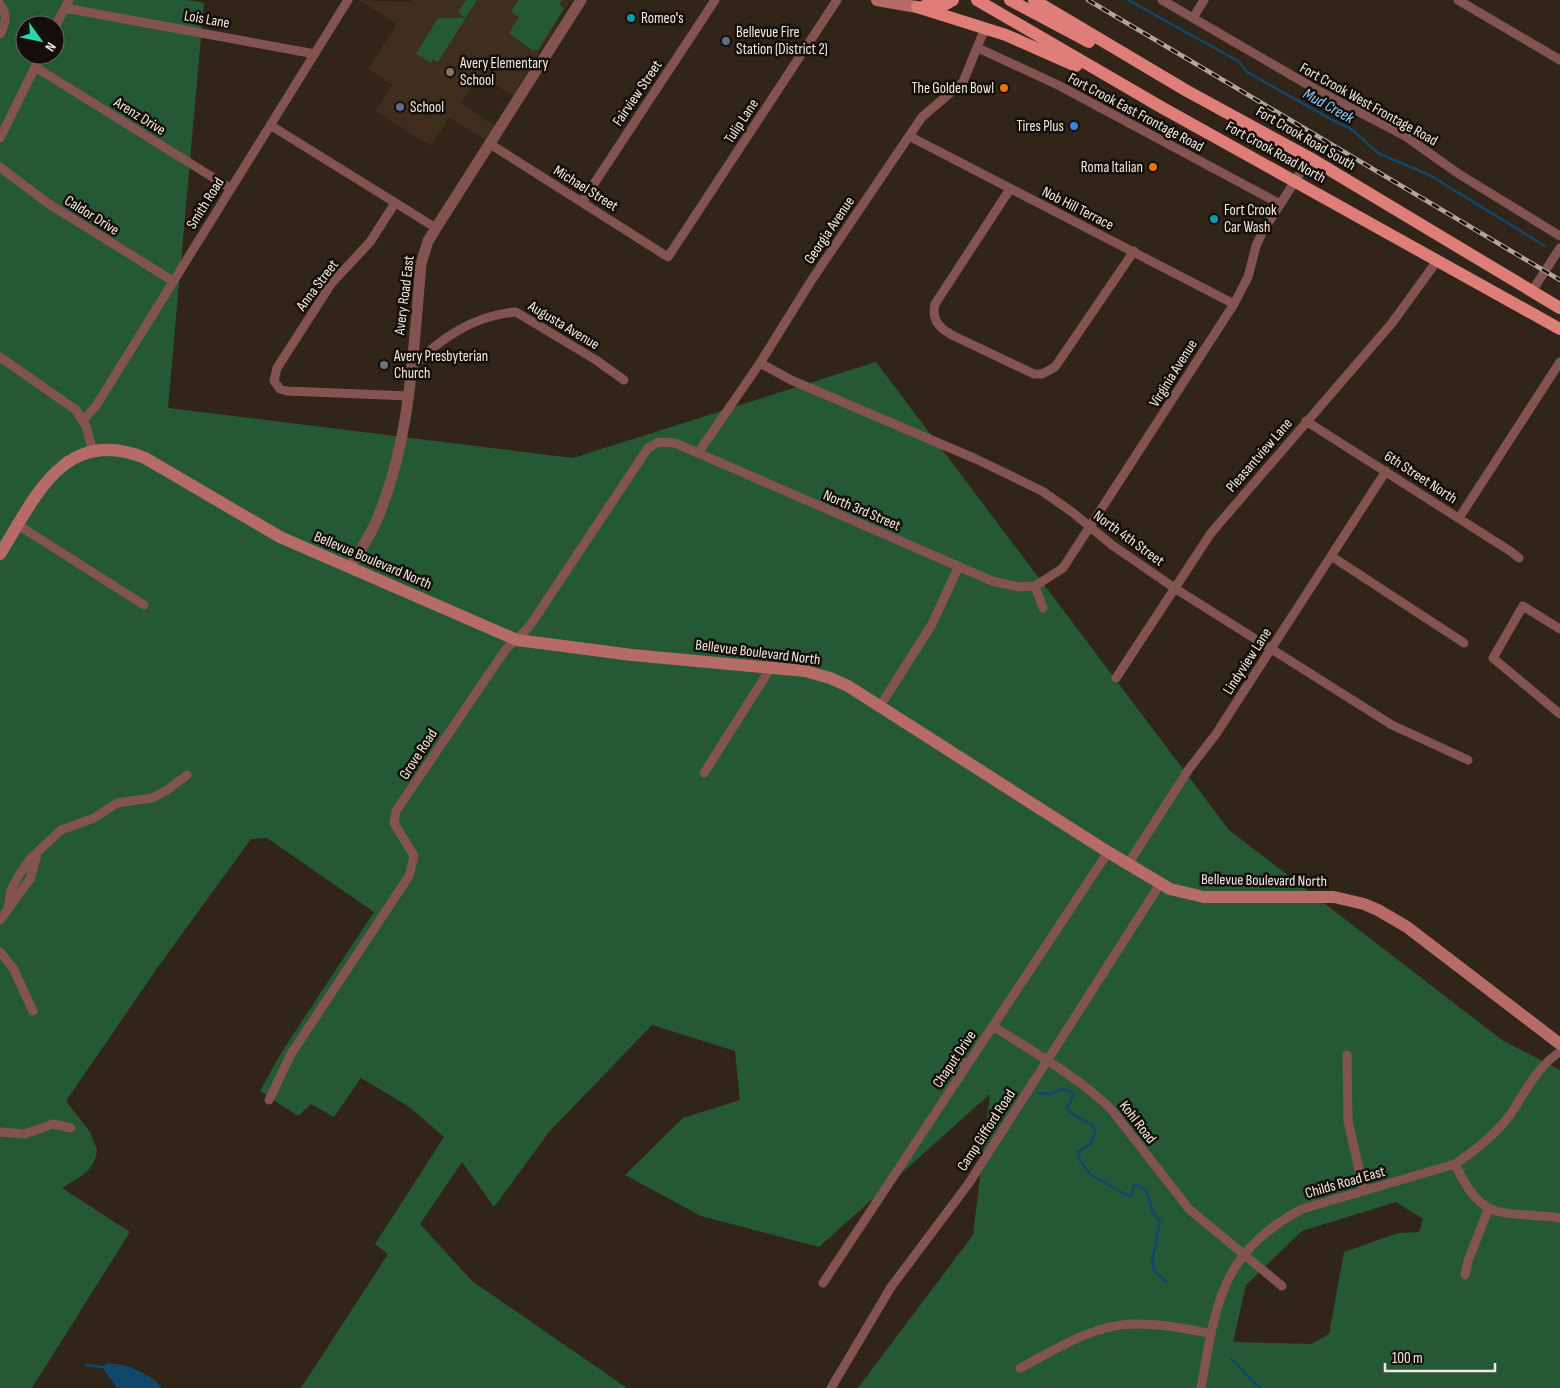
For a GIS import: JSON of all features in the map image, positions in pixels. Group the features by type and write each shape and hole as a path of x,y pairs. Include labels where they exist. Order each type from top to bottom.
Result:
{"main road":[{"path":"877,0 916,7 985,28 1033,46 1130,89"},
{"path":"916,7 934,6 953,0"},
{"name":"Fort Crook Road North","path":"978,0 1130,89 1560,329"},
{"path":"1010,0 1090,42 1133,59"},
{"name":"Fort Crook Road South","path":"1034,0 1133,59 1310,158 1560,308"},
{"name":"Bellevue Boulevard North","path":"0,554 53,472 76,456 93,452 119,450 145,458 280,537 517,640 632,655 805,671 830,678 880,706 1160,884 1180,892 1204,897 1334,897 1364,904 1407,927 1560,1044"}],"street":[{"name":"Smith Road","path":"83,420 96,406 348,0"},
{"name":"Avery Road East","path":"350,567 370,533 381,508 400,444 409,396 421,264 428,241 582,0"},
{"name":"Fairview Street","path":"582,202 715,0"},
{"name":"Tulip Lane","path":"668,257 837,0"},
{"name":"Fort Crook West Frontage Road","path":"1162,0 1319,92 1405,136 1459,174 1560,236"},
{"path":"1193,18 1204,0"},
{"path":"1458,0 1560,60"},
{"path":"0,34 4,26 6,14 1,3"},
{"name":"Lois Lane","path":"67,4 314,54"},
{"name":"Georgia Avenue","path":"698,453 760,363 811,281 910,136 929,111 959,87 978,48 985,28"},
{"name":"Fort Crook East Frontage Road","path":"978,48 1058,86 1280,204"},
{"path":"0,138 35,67"},
{"name":"Arenz Drive","path":"35,67 230,188"},
{"path":"270,125 436,228"},
{"name":"Nob Hill Terrace","path":"910,136 1234,304"},
{"name":"Michael Street","path":"490,144 668,257"},
{"name":"Virginia Avenue","path":"1035,586 1063,568 1091,527 1234,304 1248,277 1258,239 1310,158"},
{"name":"Caldor Drive","path":"0,167 49,204 173,281"},
{"path":"1010,189 935,304 933,313 939,326 946,332 1034,374 1042,374 1055,367 1134,252"},
{"name":"Anna Street","path":"395,203 370,242 331,284 277,368 274,381 280,389 409,396"},
{"path":"1532,291 1560,248"},
{"name":"Pleasantview Lane","path":"1116,678 1176,589 1184,572 1211,534 1392,323 1437,261"},
{"name":"Augusta Avenue","path":"411,369 429,349 454,333 497,316 516,312 596,360 624,380"},
{"path":"0,357 69,404 83,420 93,452"},
{"path":"1459,518 1560,362"},
{"name":"North 4th Street","path":"760,363 791,380 976,459 1042,491 1112,545 1176,589 1392,725 1468,760"},
{"name":"6th Street North","path":"1306,421 1459,518 1518,558"},
{"name":"North 3rd Street","path":"659,442 675,443 1007,585 1035,586"},
{"name":"Grove Road","path":"269,1100 291,1054 409,876 414,856 394,824 396,811 506,649 529,626 648,448 659,442"},
{"name":"Lindyview Lane","path":"1128,864 1189,769 1216,734 1386,471"},
{"path":"18,525 144,605"},
{"path":"1331,556 1464,643"},
{"path":"880,706 931,626 959,566"},
{"path":"1035,586 1043,608"},
{"path":"1560,629 1523,606 1493,658 1560,714"},
{"path":"704,773 770,669"},
{"path":"0,920 8,909 14,883 38,851 61,830 94,818 117,803 152,798 168,790 187,774"},
{"name":"Chaput Drive","path":"823,1283 1108,852"},
{"name":"Camp Gifford Road","path":"831,1388 891,1287 960,1195 1160,884"},
{"path":"0,952 13,968 33,1011"},
{"name":"Kohl Road","path":"993,1026 1088,1088 1106,1104 1189,1209 1243,1256 1282,1286"},
{"name":"Childs Road East","path":"1201,1388 1209,1333 1222,1292 1243,1256 1272,1228 1295,1212 1455,1164 1475,1151 1494,1133 1541,1068 1560,1052"},
{"path":"1347,1055 1348,1121 1364,1192"},
{"path":"957,1059 966,1065"},
{"path":"0,1132 25,1134 52,1124 71,1128"},
{"path":"1455,1164 1471,1195 1488,1210 1560,1218"},
{"path":"1465,1275 1468,1261 1488,1210"},
{"path":"1020,1368 1081,1337 1119,1325 1154,1324 1209,1333"}],"shaded area":[{"name":"Avery Elementary School","path":"359,0 411,2 412,0 571,0 513,96 479,75 461,103 495,126 486,140 449,118 431,146 375,111 392,85 368,69 397,24"}],"green space":[{"path":"0,0 188,0 204,3 168,408 573,458 876,362 1229,830 1502,1040 1560,1070 1560,1388 858,1388 973,1235 990,1094 819,1247 701,1216 625,1175 683,1118 740,1100 735,1051 652,1025 549,1132 494,1207 462,1162 420,1224 472,1281 627,1388 301,1388 388,1254 375,1244 444,1137 408,1106 361,1078 334,1117 311,1104 298,1116 260,1091 281,1053 374,912 267,838 251,839 158,967 66,1101 90,1132 97,1150 96,1157 89,1169 62,1188 130,1232 32,1388 0,1388","holes":["1396,1202 1423,1219 1419,1232 1398,1233 1344,1252 1329,1334 1311,1344 1233,1342 1246,1285 1302,1231"]},
{"path":"466,0 477,0 438,62 433,59 431,63 416,54 438,18 465,18 458,12"},
{"path":"518,0 562,0 559,5 564,8 538,50 532,50 509,33 519,17 511,12"}],"water":[{"path":"106,1364 121,1365 144,1373 162,1388 117,1388 102,1367"}],"waterway":[{"name":"Mud Creek","path":"1128,0 1238,61 1247,72 1350,128 1378,153 1431,176 1545,246"},
{"path":"1038,1093 1050,1094 1063,1089 1072,1092 1073,1096 1067,1108 1096,1130 1091,1143 1078,1152 1080,1161 1090,1174 1128,1196 1131,1196 1134,1186 1137,1185 1147,1191 1153,1213 1160,1221 1152,1263 1155,1271 1166,1282"},
{"path":"1231,1359 1261,1388"},
{"path":"86,1365 102,1367"}],"railway":[{"path":"1088,0 1560,280"}],"place":[{"name":"Romeo's","path":"631,18"},
{"name":"Bellevue Fire Station (District 2)","path":"726,41"},
{"name":"Avery Elementary School","path":"450,72"},
{"name":"The Golden Bowl","path":"1004,88"},
{"name":"School","path":"400,107"},
{"name":"Tires Plus","path":"1074,126"},
{"name":"Roma Italian","path":"1153,167"},
{"name":"Fort Crook Car Wash","path":"1214,219"},
{"name":"Avery Presbyterian Church","path":"384,365"}]}
